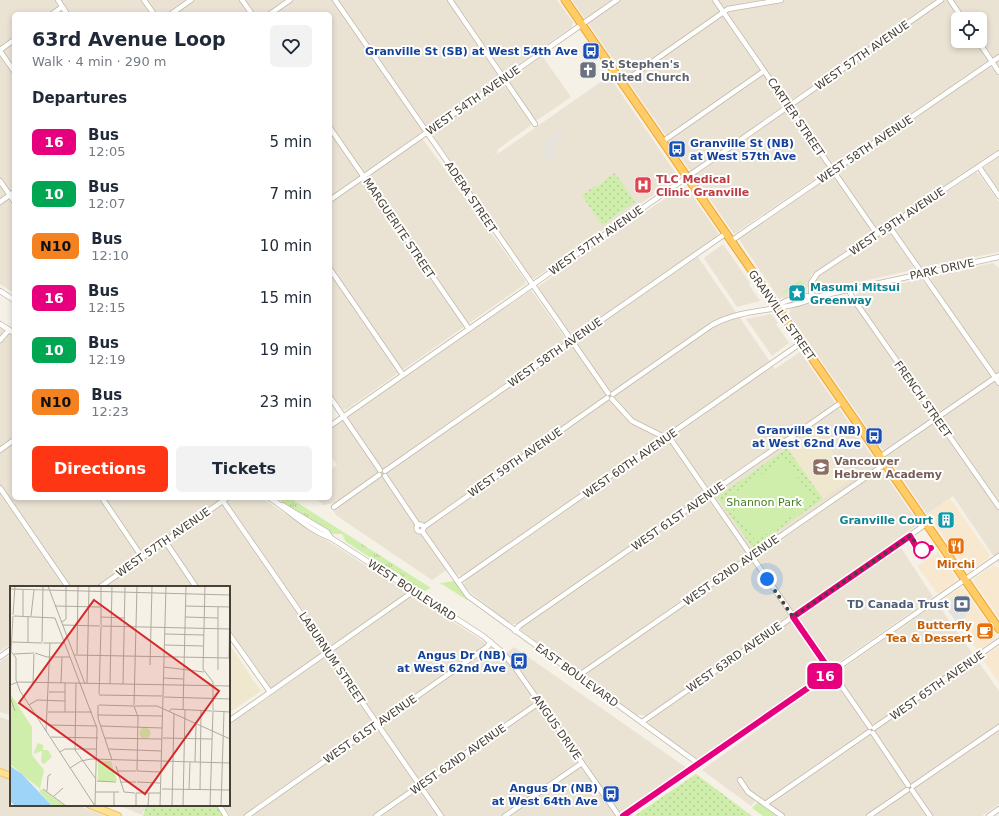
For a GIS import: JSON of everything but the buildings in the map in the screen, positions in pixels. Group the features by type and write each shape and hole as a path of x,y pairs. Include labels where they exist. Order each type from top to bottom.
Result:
{"highway":[{"name":"GRANVILLE STREET","path":"565,0 999,629"}],"main road":[{"path":"0,772 10,776"},
{"path":"93,806 118,816"}],"street":[{"path":"58,0 66,12"},
{"path":"144,0 153,12"},
{"path":"174,12 191,0"},
{"path":"242,0 251,12"},
{"path":"273,12 290,0"},
{"name":"ADERA STREET","path":"334,0 610,396 632,422 672,441 930,816"},
{"path":"450,0 535,124"},
{"name":"WEST 54TH AVENUE","path":"332,199 617,0"},
{"name":"CARTIER STREET","path":"715,0 877,234"},
{"path":"622,83 729,9 781,0"},
{"name":"WEST 57TH AVENUE","path":"332,425 941,0"},
{"path":"950,0 958,12"},
{"path":"55,12 62,7"},
{"path":"12,41 0,50 12,68"},
{"path":"983,48 999,72"},
{"name":"WEST 58TH AVENUE","path":"731,241 999,56"},
{"path":"662,142 764,71"},
{"name":"MARGUERITE STREET","path":"332,131 469,329"},
{"name":"WEST 59TH AVENUE","path":"814,297 810,287 814,277 999,153"},
{"path":"978,167 999,196"},
{"path":"0,181 12,194 0,202"},
{"path":"889,226 997,377 999,383"},
{"name":"WEST 58TH AVENUE","path":"334,507 725,234"},
{"name":"PARK DRIVE","path":"776,307 784,301 809,296 814,297 998,259"},
{"path":"332,272 403,375"},
{"name":"FRENCH STREET","path":"849,290 852,297 936,419 999,507"},
{"path":"0,291 12,299"},
{"name":"WEST 59TH AVENUE","path":"421,528 712,325 739,313 776,307"},
{"path":"0,324 12,332"},
{"path":"0,340 9,330"},
{"name":"WEST 60TH AVENUE","path":"458,582 801,343"},
{"path":"880,457 997,377"},
{"path":"332,400 458,582"},
{"name":"WEST 61ST AVENUE","path":"516,631 519,626 842,402"},
{"path":"0,450 12,441"},
{"name":"WEST 62ND AVENUE","path":"578,676 885,464"},
{"path":"0,488 67,586"},
{"path":"103,500 142,557"},
{"name":"WEST 57TH AVENUE","path":"101,586 224,500"},
{"name":"LABURNUM STREET","path":"226,500 441,816"},
{"name":"WEST BOULEVARD","path":"273,500 287,512 331,538 491,642"},
{"name":"WEST 63RD AVENUE","path":"642,722 926,524"},
{"path":"165,541 195,586"},
{"path":"623,816 999,556"},
{"name":"EAST BOULEVARD","path":"458,582 468,596 699,764"},
{"path":"230,720 414,591"},
{"path":"230,636 270,692"},
{"name":"WEST 61ST AVENUE","path":"247,816 488,647 491,642"},
{"name":"ANGUS DRIVE","path":"491,642 508,658 619,816"},
{"name":"WEST 65TH AVENUE","path":"765,804 999,642"},
{"path":"0,657 10,650"},
{"path":"835,677 836,669"},
{"name":"WEST 62ND AVENUE","path":"376,816 540,702"},
{"path":"870,816 999,727"},
{"path":"505,816 582,763"},
{"path":"740,780 748,792 782,816"},
{"path":"220,806 226,816"},
{"path":"989,816 999,809"}],"shaded area":[{"path":"0,0 557,0 573,22 572,27 419,134 525,280 525,284 347,409 343,410 332,394 332,12 12,12 12,292 0,284"},
{"path":"572,0 999,0 999,68 992,58 734,234"},
{"path":"540,56 543,57 571,97 536,121 509,81 510,78"},
{"path":"989,67 992,68 999,77 999,149 881,228 876,228 839,175 839,170"},
{"path":"609,76 677,175 677,178 535,278 531,279 432,134 433,131 500,85 505,86 531,124 498,149 497,154 479,167"},
{"path":"560,130 564,135 551,145 557,155 548,161 544,155 546,149 542,143"},
{"path":"999,156 999,192 983,168"},
{"path":"976,172 999,202 999,252 922,268 894,230 895,226"},
{"path":"830,175 834,177 871,229 871,234 811,275 806,294 779,299 739,239"},
{"path":"683,186 687,188 718,233 717,237 575,336 571,336 538,289 539,286"},
{"path":"885,232 891,234 913,266 913,270 818,291 815,290 814,284 818,277"},
{"path":"723,244 750,283 749,285 760,301 737,307 704,258"},
{"path":"698,257 775,369 800,352 917,521 916,526 896,540 933,597 698,759 651,726 644,715 636,715 522,632 516,624 511,624 480,600 463,586 466,580 463,576 457,575 451,567 432,580 337,516 333,511 338,508 334,503 324,505 318,500 332,500 332,469 337,465 332,458 332,429 335,426 531,290 570,345"},
{"path":"993,263 999,268 999,564 953,496 927,514 789,314 791,309 796,306 843,296 847,297 851,301 858,293 921,279 926,284 930,282 930,278 933,276"},
{"path":"771,314 778,323 776,324 789,343 772,356 746,319"},
{"path":"0,328 12,336 12,500 264,500 495,649 502,656 514,647 687,768 617,816 230,816 223,806 230,806 230,724 274,693 230,632 230,586 10,586 10,645 0,651"},
{"name":"Vancouver Hebrew Academy","path":"816,428 851,479 823,499 787,448"},
{"path":"950,498 989,554 989,558 969,572 927,514"},
{"path":"938,552 957,579 954,583 938,594 917,566"},
{"path":"994,565 999,569 999,618 973,580"},
{"path":"960,588 964,589 996,636 994,640 978,651 942,600"},
{"path":"952,599 959,609 956,611 959,614 965,610 966,612 964,613 966,616 963,619 965,622 959,626 944,605"},
{"path":"937,603 999,691 999,804 982,816 786,816 758,797 751,806 702,770 839,671"},
{"path":"230,645 261,691 230,712"},
{"path":"999,646 999,683 982,658"},
{"path":"10,655 10,715 0,712 0,662"},
{"path":"0,717 10,721 10,772 0,768"},
{"path":"0,776 10,780 10,806 80,806 106,816 0,816"},
{"path":"120,806 146,806 142,815"}],"green space":[{"path":"615,173 635,202 602,225 582,196 593,187 599,186"},
{"path":"800,280 805,284 798,290 780,294"},
{"name":"Shannon Park","path":"787,448 823,499 753,548 717,497"},
{"name":"Shannon Park","path":"785,458 812,499 811,503 756,541 726,499"},
{"path":"280,500 293,500 431,588 421,593 398,573 396,574 346,542 342,534 332,534"},
{"path":"454,581 468,599 467,600 440,583"},
{"path":"696,774 752,816 634,816"},
{"path":"758,802 777,816 763,816 752,808"},
{"path":"146,806 217,806 224,816 143,816"}],"bus line":[{"name":"16","path":"623,816 831,672 793,617 910,536 917,548 922,550 931,548"}],"place":[{"name":"Granville St (SB) at West 54th Ave","path":"591,51"},
{"name":"St Stephen's United Church","path":"588,70"},
{"name":"Granville St (NB) at West 57th Ave","path":"677,149"},
{"name":"TLC Medical Clinic Granville","path":"643,185"},
{"name":"Masumi Mitsui Greenway","path":"797,293"},
{"name":"Granville St (NB) at West 62nd Ave","path":"874,436"},
{"name":"Vancouver Hebrew Academy","path":"821,467"},
{"name":"Granville Court","path":"946,520"},
{"name":"Mirchi","path":"956,546"},
{"name":"TD Canada Trust","path":"962,604"},
{"name":"Butterfly Tea & Dessert","path":"985,631"},
{"name":"Angus Dr (NB) at West 62nd Ave","path":"519,661"},
{"name":"Angus Dr (NB) at West 64th Ave","path":"611,794"}],"route":[{"path":"767,579 793,617 910,536 922,550"}]}
